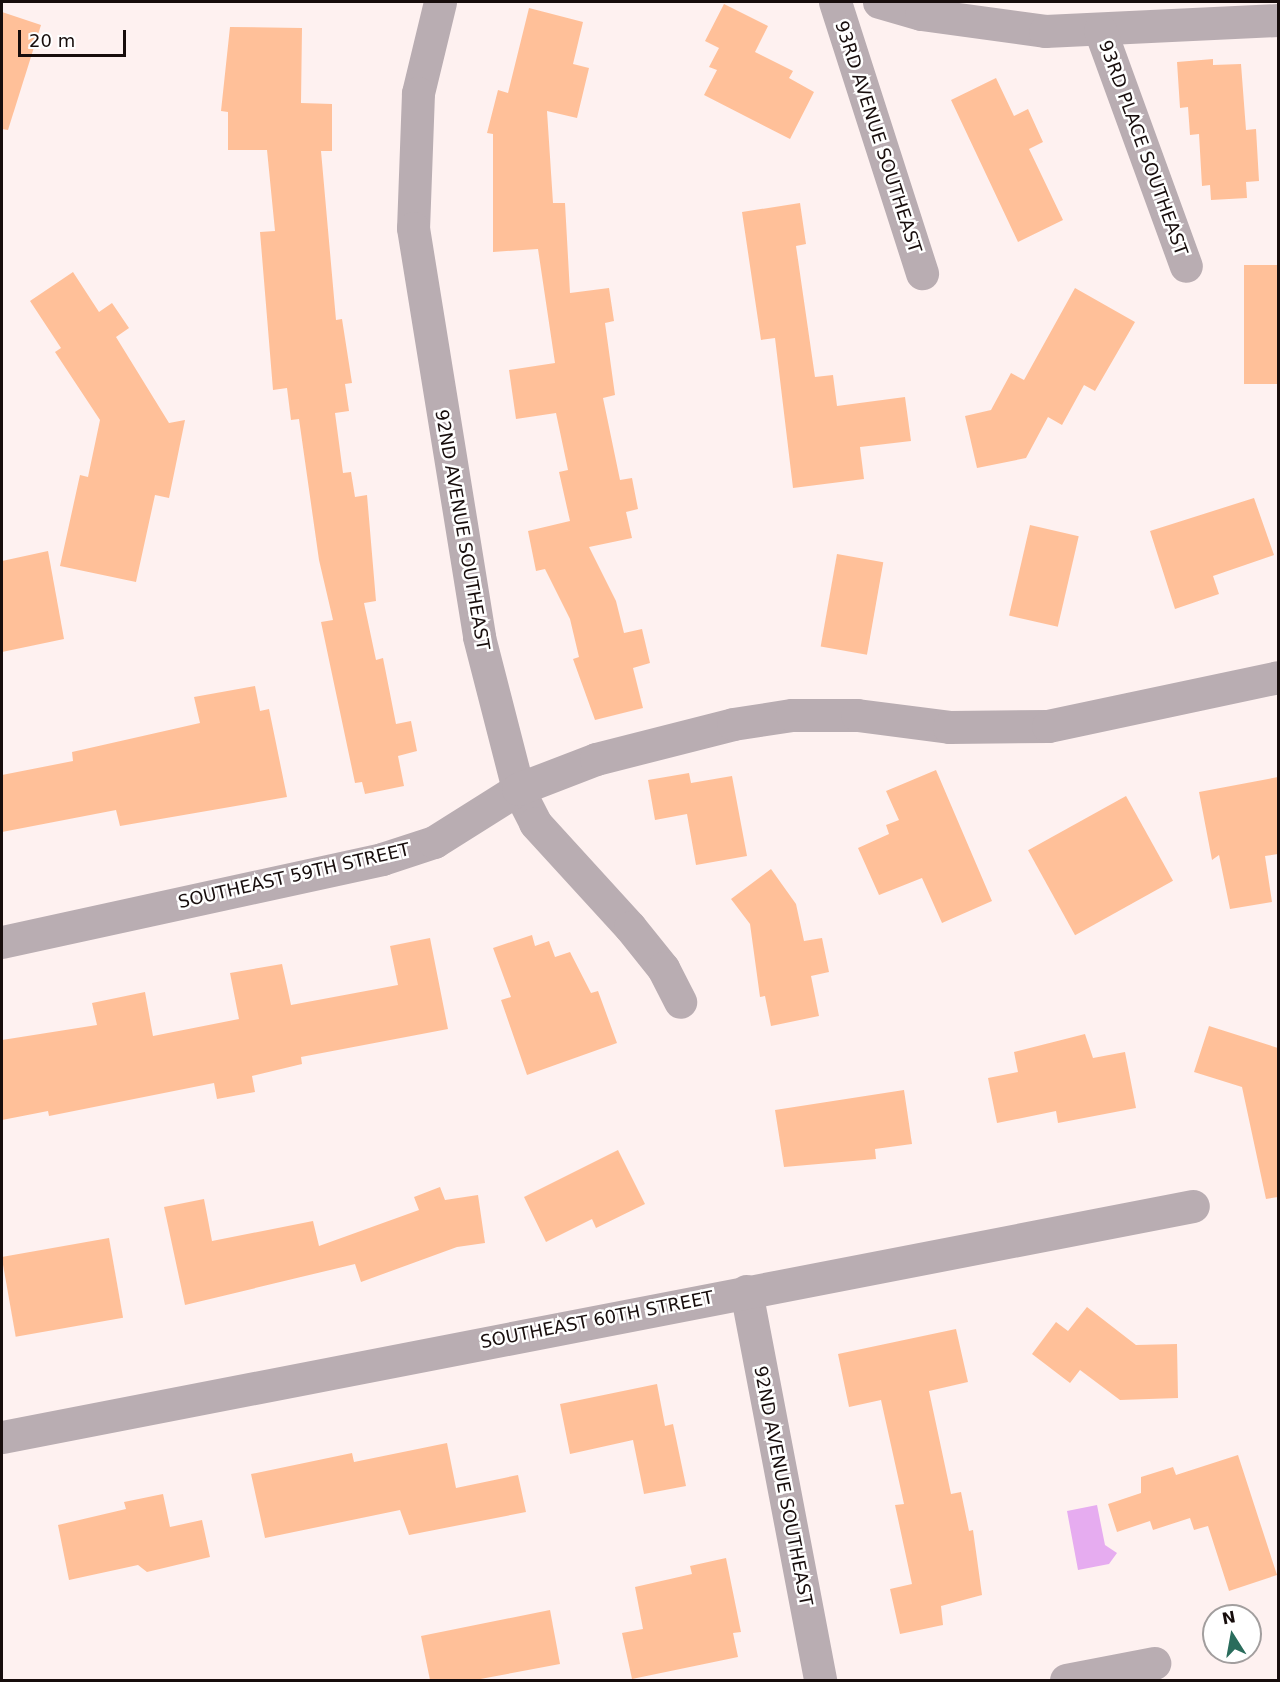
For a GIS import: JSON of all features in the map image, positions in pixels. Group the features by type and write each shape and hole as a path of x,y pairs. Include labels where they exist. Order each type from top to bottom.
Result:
{"street":[{"name":"92ND AVENUE SOUTHEAST","path":"440,2 417,103 413,228 466,571 518,789 548,839 663,968 680,1002"},
{"name":"93RD AVENUE SOUTHEAST","path":"835,2 922,273"},
{"path":"879,2 921,14 1045,31 1278,20"},
{"name":"93RD PLACE SOUTHEAST","path":"1100,30 1186,266"},
{"name":"SOUTHEAST 59TH STREET","path":"2,942 382,859 434,842 518,789 596,759 792,715 857,715 950,727 1048,726 1278,677"},
{"name":"SOUTHEAST 60TH STREET","path":"2,1437 1193,1206"},
{"name":"92ND AVENUE SOUTHEAST","path":"746,1291 820,1680"},
{"path":"1066,1680 1154,1663"}],"shaded area":[{"path":"1097,1505 1105,1545 1117,1553 1109,1564 1078,1570 1067,1511"}],"building":[{"path":"724,4 768,26 755,52 793,71 789,78 814,92 790,139 704,95 717,70 709,67 719,48 705,41"},
{"path":"529,8 583,22 573,64 589,68 577,118 547,111 553,203 565,203 570,293 609,288 614,321 605,323 615,395 603,398 620,480 632,478 638,509 626,512 632,538 589,547 616,601 624,633 642,629 650,663 633,668 643,708 595,720 573,659 579,657 570,619 545,569 536,571 528,531 570,521 559,472 568,470 556,413 516,419 509,370 555,363 538,249 493,252 493,134 487,133 498,90 508,93"},
{"path":"2,12 41,25 8,130 2,129"},
{"path":"230,27 302,28 301,103 332,104 332,151 321,151 336,320 342,319 352,383 345,384 349,411 335,413 343,473 351,472 355,497 367,495 376,601 364,603 376,660 383,658 396,724 411,721 417,751 398,756 404,786 365,794 362,782 355,783 321,622 333,620 319,560 299,419 291,420 287,388 273,390 260,232 275,231 267,150 228,150 228,112 221,111"},
{"path":"1213,59 1213,65 1241,64 1246,130 1256,129 1259,181 1246,182 1247,198 1211,200 1210,185 1202,186 1199,134 1190,135 1188,107 1180,108 1177,62"},
{"path":"996,78 1014,116 1028,109 1043,142 1029,149 1063,220 1018,242 951,100"},
{"path":"800,203 806,244 796,246 815,377 833,375 837,406 905,397 911,441 860,447 864,479 793,488 775,338 761,340 742,212"},
{"path":"1244,265 1278,265 1278,384 1244,384"},
{"path":"73,272 99,312 112,303 129,328 116,337 169,423 185,420 169,498 155,495 136,582 60,566 80,475 88,477 100,420 55,352 61,348 30,301"},
{"path":"1075,288 1135,322 1095,391 1084,385 1062,425 1048,417 1026,458 977,468 965,416 991,410 1011,373 1024,380"},
{"path":"1254,498 1274,555 1213,576 1219,594 1175,609 1150,531"},
{"path":"1030,525 1079,536 1058,627 1009,616"},
{"path":"48,551 64,639 2,652 2,561"},
{"path":"837,554 883,562 867,655 821,647"},
{"path":"255,686 260,711 269,709 287,797 120,826 116,810 2,832 2,775 73,761 72,752 200,723 194,697"},
{"path":"936,770 992,901 942,923 922,878 879,895 858,848 889,834 886,825 899,820 886,791"},
{"path":"689,773 691,783 732,776 747,856 696,865 687,814 655,820 648,780"},
{"path":"1278,777 1278,854 1265,856 1272,902 1230,909 1219,855 1212,860 1199,792"},
{"path":"1126,796 1173,881 1075,935 1028,850"},
{"path":"771,869 796,904 804,941 822,938 829,972 811,976 819,1016 771,1026 765,996 760,997 750,924 731,899"},
{"path":"532,935 535,946 549,941 555,957 570,952 591,993 598,991 617,1043 527,1075 501,1000 511,997 493,948"},
{"path":"430,938 448,1029 301,1057 302,1064 252,1076 255,1092 217,1099 214,1083 49,1116 48,1111 2,1120 2,1040 97,1025 92,1003 145,992 153,1036 239,1019 230,973 282,964 291,1005 398,985 390,946"},
{"path":"1209,1026 1278,1048 1278,1197 1266,1199 1242,1087 1194,1072"},
{"path":"1085,1034 1093,1058 1125,1052 1136,1108 1058,1123 1056,1111 997,1123 988,1078 1018,1072 1014,1052"},
{"path":"904,1090 912,1144 875,1149 876,1159 784,1167 775,1110"},
{"path":"618,1150 645,1204 596,1228 592,1219 546,1242 524,1197"},
{"path":"440,1187 445,1200 478,1195 485,1243 457,1247 361,1282 355,1264 185,1305 164,1207 204,1199 212,1241 313,1221 319,1246 419,1210 414,1197"},
{"path":"109,1238 123,1318 16,1337 2,1257"},
{"path":"1087,1307 1136,1345 1177,1344 1178,1398 1120,1400 1080,1370 1070,1383 1032,1354 1056,1322 1068,1331"},
{"path":"956,1329 968,1382 929,1391 951,1494 961,1492 969,1531 973,1530 982,1595 941,1606 943,1625 900,1634 890,1589 912,1584 895,1505 904,1504 881,1400 849,1407 838,1354"},
{"path":"657,1384 665,1426 673,1424 686,1486 644,1494 633,1440 570,1454 560,1404"},
{"path":"447,1443 456,1488 518,1475 526,1512 409,1535 400,1510 265,1538 251,1474 352,1453 354,1462"},
{"path":"1238,1455 1277,1575 1229,1591 1208,1526 1194,1530 1190,1518 1153,1530 1150,1521 1117,1532 1108,1504 1141,1493 1141,1477 1173,1467 1176,1475"},
{"path":"163,1494 170,1527 202,1520 210,1557 147,1572 138,1565 69,1580 58,1525 126,1509 124,1502"},
{"path":"726,1558 741,1632 733,1633 738,1657 632,1679 622,1633 643,1629 635,1587 692,1574 690,1566"},
{"path":"550,1610 560,1664 475,1680 430,1680 421,1636"}]}
